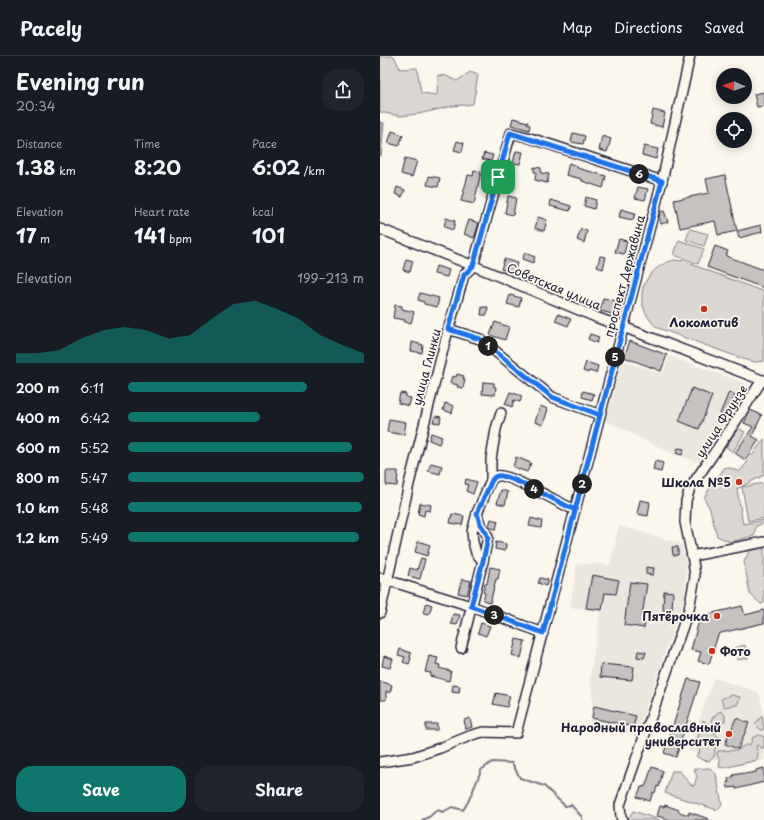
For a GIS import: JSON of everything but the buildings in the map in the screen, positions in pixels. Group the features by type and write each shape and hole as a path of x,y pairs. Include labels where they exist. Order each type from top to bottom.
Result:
{"street":[{"name":"проспект Державина","path":"380,762 413,757 483,732 516,733 662,181 690,56"},
{"name":"улица Глинки","path":"380,613 384,579 448,329 464,275 473,266 510,133 662,181"},
{"name":"Советская улица","path":"380,230 473,266 598,318 623,326 763,380"},
{"path":"448,329 480,339 552,397 600,415"},
{"name":"улица Фрунзе","path":"622,819 620,805 689,609 695,577 685,522 686,501 690,488 763,380"},
{"path":"492,480 491,459 500,413"},
{"path":"483,561 476,553 472,532 477,513 492,480 496,476 503,476 535,489 575,510"},
{"path":"461,648 488,538 480,524 477,513"},
{"path":"692,556 764,542"},
{"path":"384,579 471,606 543,633"}],"shaded area":[{"path":"380,56 394,56 400,69 417,68 421,93 437,95 438,75 446,76 457,81 470,72 478,75 473,104 453,106 418,114 400,116 380,112"},
{"path":"380,122 384,123 381,157 380,156"},
{"path":"690,229 708,234 704,246 686,240"},
{"path":"679,240 704,249 698,264 674,255"},
{"name":"Локомотив","path":"674,260 683,261 764,292 764,361 749,361 658,328 653,324 645,312 642,302 644,284 656,269"},
{"path":"670,356 744,383 719,431 700,463 674,454 605,421 622,361 662,373"},
{"path":"738,428 745,432 733,452 726,447"},
{"name":"Школа №5","path":"764,439 764,475 737,489 743,524 764,520 764,523 756,526 754,536 730,542 717,536 710,509 704,498 725,467 739,472"},
{"path":"764,483 764,518 748,521 742,487"},
{"path":"619,526 682,544 686,563 685,596 636,736 589,724 593,704 590,677 600,612 570,607 577,563 610,565"},
{"path":"764,548 764,603 761,604 750,594 744,562 750,550"},
{"path":"745,645 748,658 737,660 734,648"},
{"name":"Народный православный университет","path":"714,678 759,692 764,716 764,760 735,766 688,751"},
{"path":"731,695 740,697 737,705 724,707 721,699"},
{"path":"720,711 725,715 725,721 718,724 715,729 715,735 721,738 716,744 714,757 709,761 702,760 696,756 700,752 698,747 691,746 694,739 697,740 703,720 712,727 711,719"},
{"path":"762,716 764,729 761,730 755,724"},
{"path":"759,735 764,737 764,748 757,745 757,760 724,768 719,767 720,761 717,755 718,751 738,750 745,745 750,745 753,737"},
{"path":"710,768 716,774 722,804 717,810 665,793 672,771 680,771 690,784 694,786 697,776 694,769"},
{"path":"633,811 660,820 629,820 629,817"}],"waterway":[{"path":"422,820 429,817 437,810 443,812 452,807 463,810 468,802 481,770 492,762 512,763 520,778 544,786 565,806 571,805 582,817 582,820"}],"place":[{"name":"Локомотив","path":"704,309"},
{"name":"Школа №5","path":"739,482"},
{"name":"Пятёрочка","path":"717,616"},
{"name":"Фото","path":"712,651"},
{"name":"Народный православный университет","path":"729,734"}],"route":[{"path":"498,177 473,266 464,275 448,329 480,339 552,397 600,415 543,633 471,606 488,538 480,524 477,513 492,480 496,476 503,476 535,489 575,510 600,415 622,331 623,326 662,181 510,133 498,177"}]}
